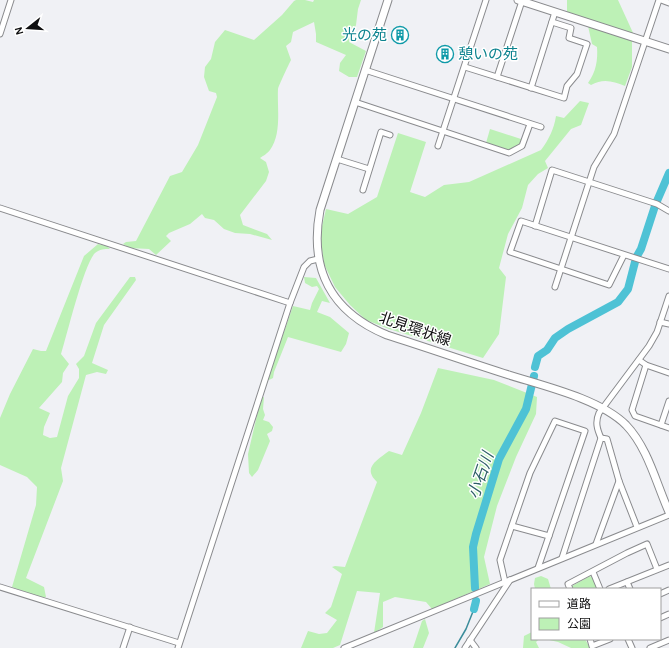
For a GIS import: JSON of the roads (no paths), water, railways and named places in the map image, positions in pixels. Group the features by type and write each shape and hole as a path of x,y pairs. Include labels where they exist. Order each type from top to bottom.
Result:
{"main road":[{"name":"北見環状線","path":"388,0 320,210 317,246 318,259 325,278 335,297 346,310 367,326 387,335 562,392 603,408 626,425 637,438 645,453 669,512"},
{"path":"520,1 669,49"}],"street":[{"path":"0,34 11,0"},
{"path":"438,146 486,0"},
{"path":"555,287 594,167 614,134 660,0 669,3"},
{"path":"497,77 520,1"},
{"path":"531,88 555,12"},
{"path":"465,67 564,98 567,86 577,74 587,44 569,38 571,28 552,22"},
{"path":"365,70 541,127"},
{"path":"355,102 509,153 522,146 530,124"},
{"path":"363,190 381,132 390,135"},
{"path":"337,158 369,169"},
{"path":"535,226 552,170 657,204 669,211"},
{"path":"0,208 290,303"},
{"path":"624,255 609,285 510,252 521,221 669,269"},
{"path":"0,587 130,627 178,646 290,303 304,267 310,261 318,259"},
{"path":"562,558 601,438 597,429 596,420 598,413 649,346 657,332 669,296"},
{"path":"660,322 669,324"},
{"path":"639,360 646,365 669,373"},
{"path":"646,365 632,410 635,416 669,428"},
{"path":"661,425 669,401"},
{"path":"505,582 500,560 530,473 555,421 585,431 538,568"},
{"path":"601,438 607,439 618,481 637,527"},
{"path":"596,544 618,481"},
{"path":"344,648 669,515"},
{"path":"512,526 549,536"},
{"path":"570,588 568,584 593,572 626,553 647,544 657,569"},
{"path":"612,588 669,565"},
{"path":"593,572 600,588"},
{"path":"465,648 511,579"},
{"path":"627,582 630,588"},
{"path":"123,648 130,627"},
{"path":"470,640 476,648"},
{"path":"590,640 592,646 607,640"},
{"path":"650,648 669,640"}],"waterway":[{"name":"小石川","path":"657,201 669,173"},
{"name":"小石川","path":"637,256 641,249 655,206"},
{"name":"小石川","path":"535,367 538,356 547,350 555,338 568,329 618,302 628,289 635,262"},
{"name":"小石川","path":"475,588 473,547 476,534 499,459 526,409 534,376"},
{"name":"小石川","path":"474,609 476,601"},
{"name":"小石川","path":"455,648 466,629 474,609"}],"place":[{"name":"光の苑","path":"400,35"},
{"name":"憩いの苑","path":"445,54"}]}
